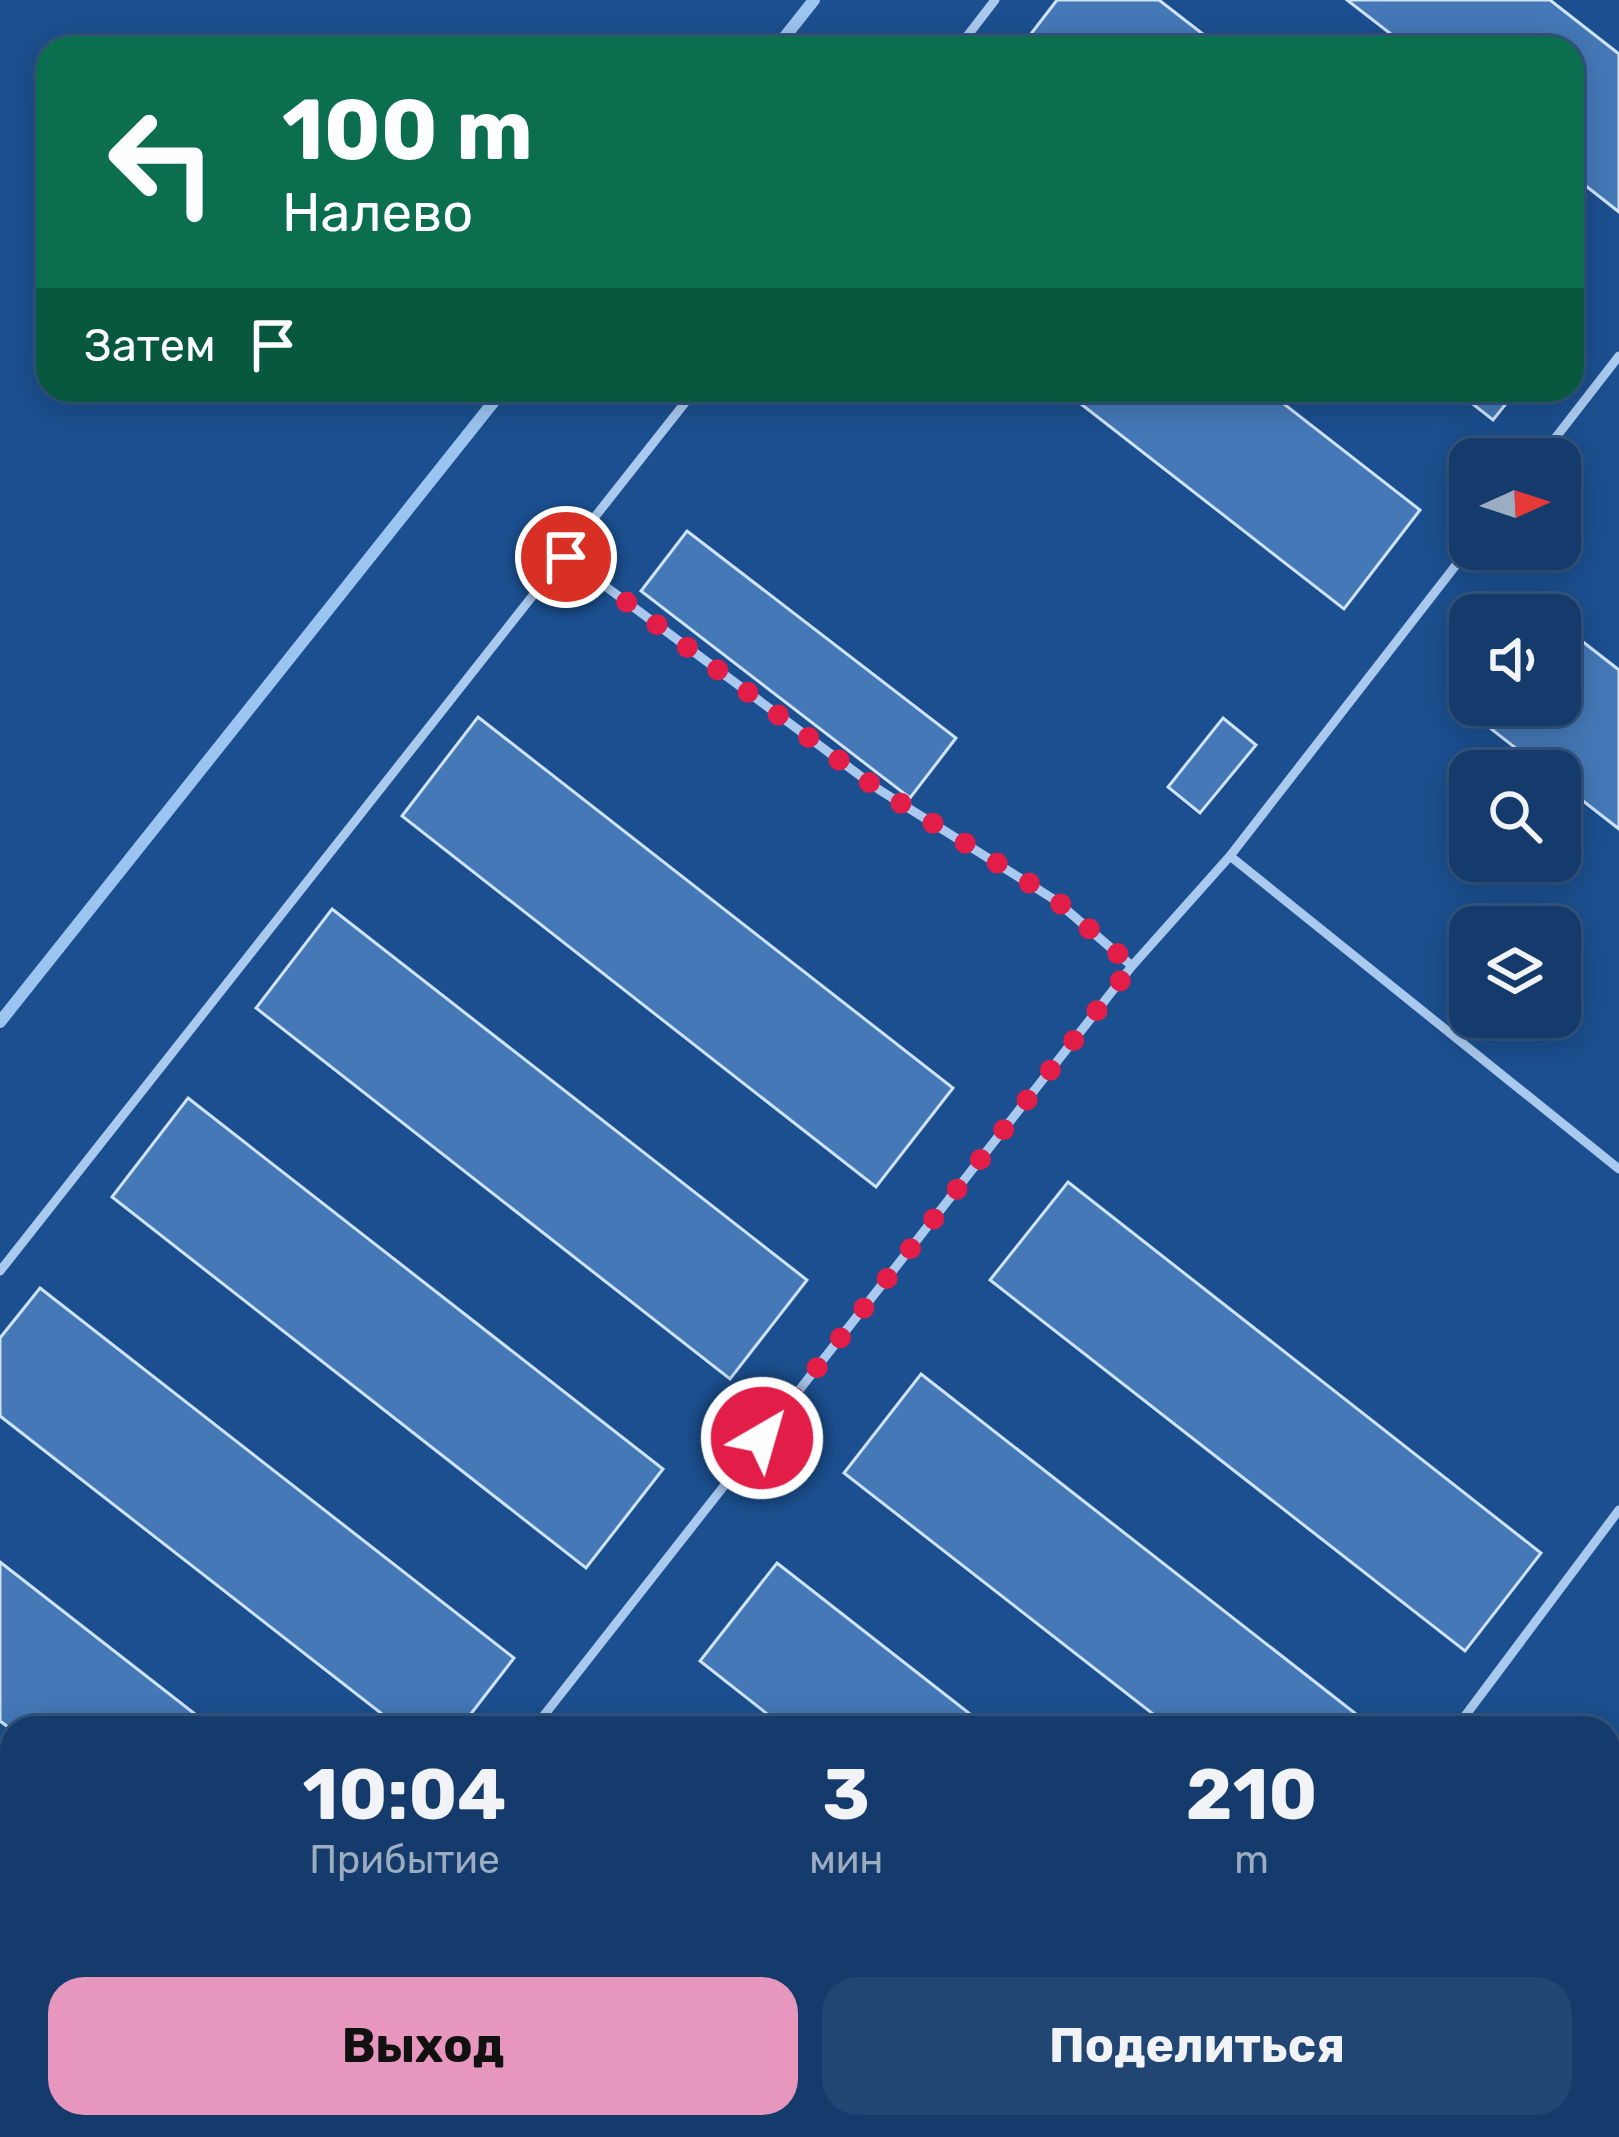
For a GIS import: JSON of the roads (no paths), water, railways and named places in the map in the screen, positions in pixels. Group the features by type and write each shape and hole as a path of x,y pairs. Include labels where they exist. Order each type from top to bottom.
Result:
{"lane":[{"path":"967,36 995,0"},
{"path":"1584,401 1619,356"},
{"path":"0,1271 686,402"},
{"path":"1555,438 1583,402"},
{"path":"566,557 878,789 1055,899 1132,966"},
{"path":"543,1716 1132,966 1230,856 1453,570"},
{"path":"1230,856 1619,1169"},
{"path":"1465,1716 1619,1510"}],"waterway":[{"path":"786,36 814,0"},
{"path":"0,1022 493,402"}]}
